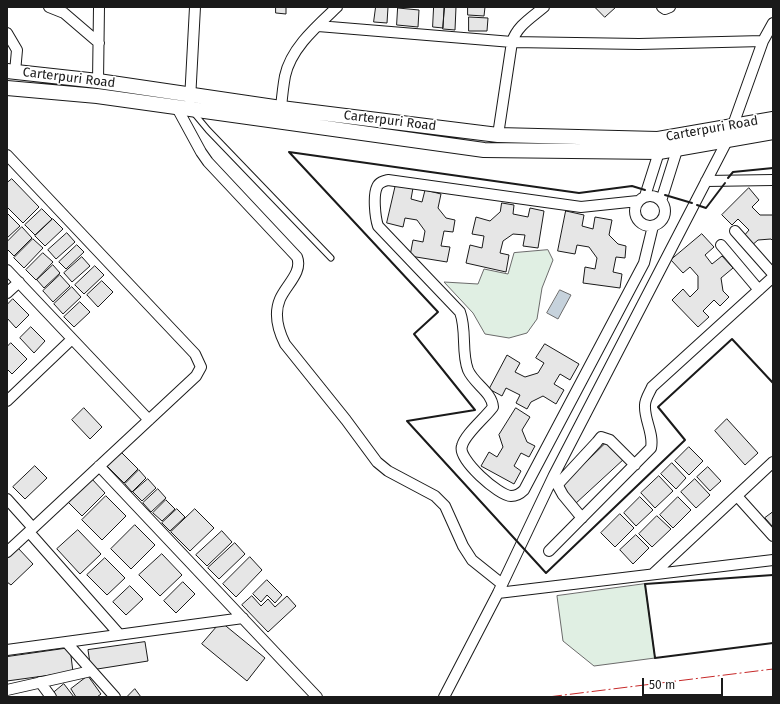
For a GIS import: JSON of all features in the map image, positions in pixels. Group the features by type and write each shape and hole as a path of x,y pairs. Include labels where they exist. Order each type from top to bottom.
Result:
{"main road":[{"name":"Carterpuri Road","path":"11,71 98,81 190,102 484,150 658,146 675,143 728,139 773,132"},
{"name":"Carterpuri Road","path":"7,88 97,96 176,106 190,102 281,108 498,135 658,146"},
{"name":"Carterpuri Road","path":"675,143 734,125 773,119"}],"street":[{"path":"49,7 64,13 98,43"},
{"path":"98,81 99,7"},
{"path":"190,102 195,7"},
{"path":"281,108 285,76 290,62 299,47 337,7"},
{"path":"498,135 512,42 518,29 544,7"},
{"path":"662,7 670,7"},
{"path":"444,697 500,589 554,475 728,139 763,41 773,23"},
{"path":"318,26 512,42 639,44 763,41"},
{"path":"7,33 17,50 11,71"},
{"path":"176,106 208,162 297,257 299,263 298,269 280,299 277,313 279,333 285,344 346,420 377,462 388,471 435,496 446,506 462,546 472,560 500,589"},
{"path":"661,201 675,143"},
{"path":"653,226 643,225 636,219 634,210 641,199 658,146"},
{"path":"7,155 195,354 201,367 196,376 7,552"},
{"path":"7,170 15,162"},
{"path":"388,180 581,207 641,199 654,196 661,201 665,209 663,218 653,226 644,263 524,490 520,495 510,497 502,494 471,468 462,456 461,447 465,440 493,408 493,401 470,375 466,365 464,323 462,318 454,304 378,226 374,216 377,187 382,182 388,180"},
{"path":"706,181 773,180"},
{"path":"549,551 651,448 652,440 646,415 645,403 652,387 773,276 735,231"},
{"path":"721,245 759,290"},
{"path":"7,270 149,420"},
{"path":"7,293 19,282"},
{"path":"7,401 72,339"},
{"path":"582,518 563,495 558,486 601,437 610,440 635,465"},
{"path":"653,574 773,462"},
{"path":"99,466 317,697"},
{"path":"737,496 773,536"},
{"path":"7,499 31,530 119,634"},
{"path":"500,589 653,574 773,560"},
{"path":"7,650 243,618"},
{"path":"67,643 115,697"},
{"path":"7,690 91,671"},
{"path":"40,682 51,697"}],"lane":[{"path":"190,102 208,130 331,258"}],"green space":[{"path":"548,250 553,260 542,288 537,319 527,333 509,338 485,334 473,313 444,282 478,284 484,269 508,274 514,253"},
{"path":"645,584 655,658 594,666 563,641 557,596"}],"shaded area":[{"path":"560,290 571,295 558,319 547,313"}],"building":[{"path":"276,7 286,7 286,14 276,13"},
{"path":"376,7 388,7 387,23 374,22"},
{"path":"434,7 444,7 443,28 433,27"},
{"path":"445,7 456,7 455,30 443,29"},
{"path":"468,7 485,7 484,16 468,15"},
{"path":"595,7 616,7 605,17"},
{"path":"398,8 419,10 418,27 397,25"},
{"path":"469,17 488,18 487,31 469,31"},
{"path":"12,179 39,207 23,223 7,207 7,183"},
{"path":"396,184 413,188 411,199 422,202 425,190 441,194 438,208 446,218 455,220 453,232 444,231 441,246 450,247 447,262 410,256 413,240 423,242 425,231 417,220 405,218 403,227 387,223"},
{"path":"749,188 759,200 752,207 760,215 773,215 773,241 771,239 758,240 751,246 743,237 749,230 738,219 732,225 722,215"},
{"path":"502,203 514,205 513,214 528,217 530,208 544,211 538,248 523,246 525,235 513,234 503,241 500,253 509,255 506,272 466,263 470,245 482,248 484,236 472,234 476,217 490,221 500,212"},
{"path":"42,209 52,219 35,235 25,225"},
{"path":"566,211 584,215 582,226 593,229 595,217 612,220 609,235 618,244 626,246 625,258 616,257 613,272 622,274 620,288 583,283 585,267 595,269 597,258 589,247 577,245 575,254 558,251"},
{"path":"7,213 20,226 7,238"},
{"path":"53,219 63,229 45,246 35,236"},
{"path":"22,227 32,238 14,256 7,249 7,242"},
{"path":"67,233 75,242 56,259 48,250"},
{"path":"702,234 714,247 705,255 712,264 722,256 733,268 721,278 723,291 729,297 720,306 714,300 703,311 709,317 698,327 672,300 683,289 690,297 698,289 698,276 690,267 683,273 671,260"},
{"path":"33,239 43,248 24,268 14,258"},
{"path":"77,245 84,252 66,269 59,262"},
{"path":"43,253 53,262 36,280 26,270"},
{"path":"82,257 90,266 72,282 64,273"},
{"path":"53,265 60,273 44,288 37,280"},
{"path":"95,266 104,275 84,294 75,285"},
{"path":"60,275 70,286 53,302 43,291"},
{"path":"102,281 113,292 98,307 87,295"},
{"path":"72,287 81,297 63,314 54,304"},
{"path":"13,299 29,315 16,328 7,318 7,305"},
{"path":"80,302 90,312 74,327 64,317"},
{"path":"31,327 45,341 34,353 20,338"},
{"path":"11,343 27,359 12,374 7,369 7,347"},
{"path":"545,344 579,364 570,380 560,374 554,384 564,390 556,404 543,396 531,402 527,409 516,403 520,395 506,388 502,396 489,389 507,355 520,363 515,372 525,377 538,373 544,363 536,358"},
{"path":"84,408 102,427 90,439 72,420"},
{"path":"516,408 530,417 522,430 527,442 535,446 529,457 521,453 514,466 521,471 514,484 481,466 489,452 497,457 503,447 499,435"},
{"path":"727,419 758,453 745,465 715,431"},
{"path":"607,442 625,458 575,504 561,487"},
{"path":"689,447 703,461 689,475 675,461"},
{"path":"120,451 138,469 124,483 106,465"},
{"path":"672,463 686,478 676,489 661,474"},
{"path":"35,466 47,478 25,499 13,487"},
{"path":"708,467 721,481 710,491 697,477"},
{"path":"139,470 146,478 132,492 125,484"},
{"path":"659,476 673,491 655,508 641,493"},
{"path":"91,478 105,493 82,516 67,501"},
{"path":"148,479 156,488 142,501 133,492"},
{"path":"695,479 710,495 696,508 681,492"},
{"path":"158,489 166,498 151,512 143,503"},
{"path":"106,496 126,516 102,540 82,520"},
{"path":"640,497 653,510 636,526 624,513"},
{"path":"678,497 691,510 673,528 660,515"},
{"path":"166,500 175,509 162,521 153,513"},
{"path":"177,509 185,517 170,531 162,523"},
{"path":"195,509 214,528 190,551 171,532"},
{"path":"773,512 773,527 765,518"},
{"path":"620,514 634,528 615,547 601,533"},
{"path":"657,516 671,529 652,547 639,534"},
{"path":"135,525 155,545 131,569 111,549"},
{"path":"78,530 101,554 80,574 57,549"},
{"path":"222,531 232,542 207,566 196,555"},
{"path":"636,535 649,548 633,564 620,550"},
{"path":"235,543 245,554 219,579 208,568"},
{"path":"18,548 33,564 11,585 7,582 7,559"},
{"path":"162,554 182,575 160,596 139,575"},
{"path":"250,557 262,570 236,597 223,584"},
{"path":"105,558 125,578 107,595 87,575"},
{"path":"267,580 282,595 275,603 267,595 261,602 253,594"},
{"path":"183,582 195,594 176,613 164,601"},
{"path":"130,586 143,599 126,615 113,602"},
{"path":"252,596 261,606 268,599 275,607 287,596 296,606 268,632 242,605"},
{"path":"221,622 265,658 247,681 202,644"},
{"path":"145,642 148,661 91,670 88,650"},
{"path":"70,648 73,672 7,681 7,657"},
{"path":"88,676 101,694 97,697 76,697 71,689"},
{"path":"64,684 74,697 54,697 52,694"},
{"path":"135,689 141,697 127,697"}],"wall":[{"path":"645,190 632,186 579,193 289,152 438,312 414,334 475,410 407,421 546,573 685,440 658,407 732,339 773,383"},
{"path":"728,178 733,172 773,168"},
{"path":"697,205 706,208 725,183"},
{"path":"665,195 692,203"},
{"path":"773,575 645,584 655,658 773,643"}],"power":[{"path":"548,697 773,669"}]}
